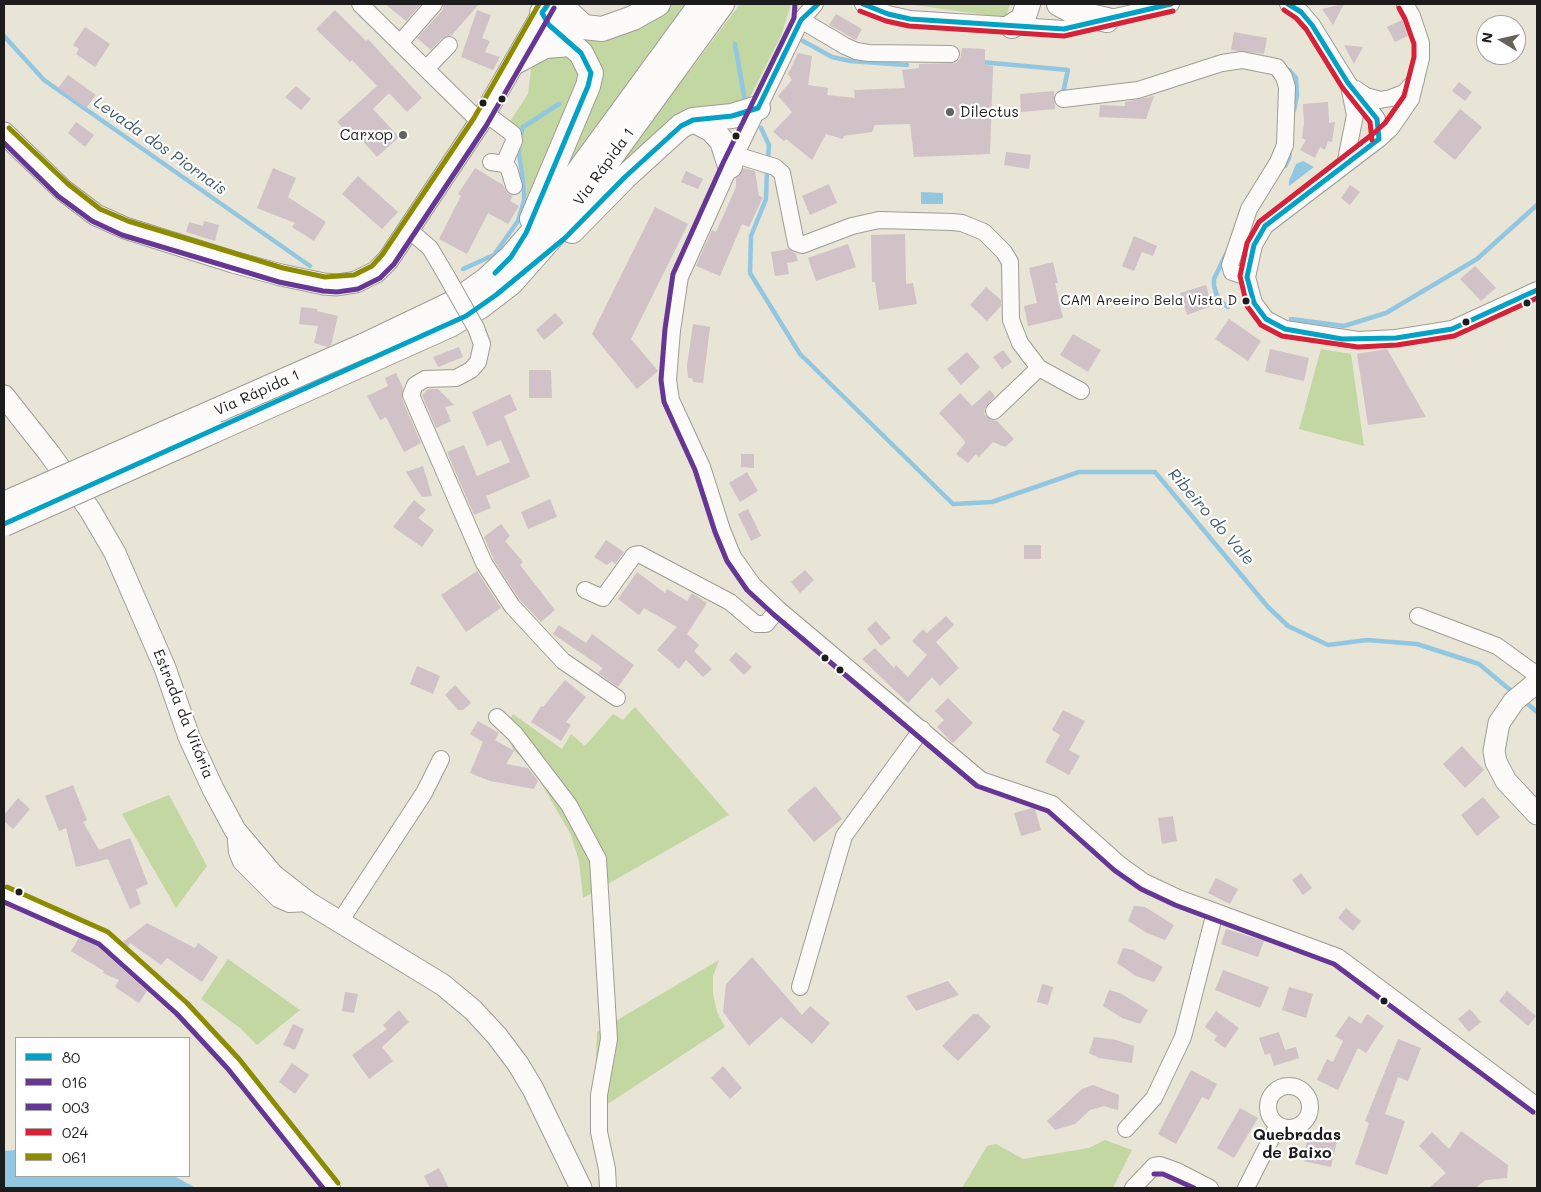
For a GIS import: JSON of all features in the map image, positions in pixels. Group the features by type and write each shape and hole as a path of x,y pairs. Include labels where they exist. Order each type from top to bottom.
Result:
{"highway":[{"path":"550,7 584,27 602,29 625,21 658,4"},
{"name":"Via Rápida 1","path":"518,264 549,212 701,4"},
{"name":"Via Rápida 1","path":"4,524 366,354 455,302 486,280 518,264 557,231 722,4"},
{"path":"1012,26 1022,19 1028,4"},
{"path":"1059,4 1076,13 1106,20"},
{"path":"518,264 526,233 588,86 591,73 581,53 553,29 550,7"},
{"path":"517,60 545,46 572,44"},
{"path":"518,264 570,232 681,126 693,120 732,116 758,108"},
{"path":"693,120 711,129 722,141 733,161"},
{"name":"Via Rápida 1","path":"4,504 366,354"}],"main road":[{"path":"4,133 62,190 96,215 152,236 281,275 324,284 337,285 356,282 376,272 388,260 482,117 550,7"},
{"name":"Estrada da Vitória","path":"7,404 50,453 90,510 115,553 165,668 189,737 213,789 236,830 273,875 309,903 443,985 472,1010 497,1036 533,1089 581,1188"},
{"path":"1537,682 1514,701 1499,723 1494,738 1496,762 1506,781 1537,814"}],"street":[{"path":"360,4 426,69 482,117 513,134 514,141 497,163 509,169 514,186"},
{"path":"400,43 434,4"},
{"path":"863,4 888,14 910,19 1064,29 1170,4"},
{"path":"1288,4 1301,12 1312,25 1348,83 1377,119 1379,139"},
{"path":"1405,4 1412,16 1421,43 1416,80 1411,99 1404,111 1379,139 1264,226 1254,245 1247,277 1254,303 1266,318 1275,325 1304,333 1358,340 1396,338 1452,329 1537,290"},
{"path":"951,54 869,53 856,51 845,46 810,7 758,108 680,277 672,330 668,380 671,400 702,467 733,558 753,585 778,609 981,780 1052,804 1119,864 1144,882 1178,898 1338,957 1537,1106"},
{"path":"426,69 449,45"},
{"path":"1063,99 1138,90 1222,63 1242,60 1277,67 1284,76 1288,87 1285,145 1278,162 1249,209 1230,264 1232,272 1247,277"},
{"path":"1348,83 1366,96 1380,100 1404,93 1416,80"},
{"path":"1344,165 1355,116 1348,83"},
{"path":"1355,116 1379,139"},
{"path":"733,161 774,167 782,173 793,238 796,243 802,245 852,226 879,220 962,223 984,232 1004,252 1010,262 1010,307 1013,329 1020,343 1039,368 1081,391"},
{"path":"408,229 430,248 476,328 482,344 478,362 471,370 456,378 425,379 415,385 411,395 484,563 512,606 564,661 617,698"},
{"path":"994,411 1039,368"},
{"path":"585,590 603,598 634,555 639,554 730,602 756,624 766,624 778,609"},
{"path":"1418,616 1497,646 1537,675"},
{"path":"497,717 515,734 568,805 598,859 609,1039 599,1095 599,1132 607,1169 608,1188"},
{"path":"800,987 844,836 922,729"},
{"path":"339,922 424,793 441,759"},
{"path":"4,894 104,938 182,1009 234,1064 332,1188"},
{"path":"1126,1129 1154,1098 1183,1038 1215,912"},
{"path":"1246,1188 1278,1125"},
{"path":"1133,1188 1154,1166 1160,1165 1177,1171 1210,1188"}],"green space":[{"path":"671,4 687,4 562,180 596,56 588,43 564,22 655,13"},
{"path":"740,4 791,4 781,36 746,105 723,110 583,207 692,68"},
{"path":"907,4 1010,4 1006,16 993,16"},
{"path":"562,50 579,63 579,79 522,216 527,187 520,149 520,130 509,123 528,94 531,69 535,62"},
{"path":"1321,349 1351,354 1364,446 1299,429"},
{"path":"635,707 729,815 583,898 579,861 571,835 531,765 513,750 506,725 513,714 562,749 571,734 585,746 613,714 623,720"},
{"path":"169,795 207,866 176,908 122,814"},
{"path":"228,959 300,1010 257,1045 240,1028 201,999"},
{"path":"719,960 713,976 713,993 717,1012 725,1027 594,1113 597,1032"},
{"path":"1105,1140 1132,1150 1113,1188 962,1188 987,1146 996,1144 1023,1159 1089,1148"}],"water":[{"path":"1303,161 1314,167 1289,186 1289,181 1296,164"},
{"path":"921,192 943,193 943,204 921,204"},
{"path":"15,1150 15,1177 176,1177 196,1188 4,1188 4,1151"}],"building":[{"path":"385,4 421,4 406,21"},
{"path":"444,4 479,4 452,35 442,38 431,50 417,38 442,11"},
{"path":"1344,4 1333,25 1322,9"},
{"path":"335,10 366,41 368,39 422,98 407,112 389,93 373,109 399,137 377,157 360,138 356,141 337,122 377,86 352,60 350,62 316,29"},
{"path":"477,10 491,15 482,38 490,41 485,52 500,57 493,70 461,57"},
{"path":"836,14 862,29 856,40 829,25"},
{"path":"1402,20 1408,36 1395,42 1387,27"},
{"path":"85,27 110,44 95,67 76,54 79,49 73,45"},
{"path":"1234,32 1267,38 1264,54 1231,50"},
{"path":"1344,45 1363,47 1354,64"},
{"path":"962,48 985,49 985,65 993,66 990,154 914,157 910,124 875,125 872,132 844,136 843,139 826,134 812,160 786,139 784,141 773,132 792,112 778,96 792,80 788,74 798,53 812,56 808,85 828,88 827,95 855,98 854,90 905,88 902,70 919,68 919,64 955,63 960,59"},
{"path":"68,75 96,95 86,108 58,88"},
{"path":"1459,82 1472,92 1465,101 1452,91"},
{"path":"296,86 311,99 301,110 285,97"},
{"path":"1054,91 1055,109 1021,112 1020,94"},
{"path":"1154,96 1146,119 1099,117 1100,105 1125,106 1125,102"},
{"path":"1328,102 1329,123 1335,122 1332,142 1328,141 1325,150 1320,147 1315,158 1300,150 1306,140 1302,138 1304,124 1303,104"},
{"path":"1460,109 1482,127 1455,160 1433,142"},
{"path":"76,122 94,135 85,147 68,133"},
{"path":"1006,152 1031,155 1029,169 1004,165"},
{"path":"273,168 296,178 288,197 326,222 314,241 292,227 295,223 257,208"},
{"path":"475,168 503,185 507,193 513,196 510,201 519,206 508,224 488,213 467,254 439,239 461,196 458,194"},
{"path":"743,168 755,171 759,196 763,197 749,227 742,224 720,276 696,266 712,230 716,232 736,187 736,178"},
{"path":"686,171 703,179 698,189 681,182"},
{"path":"358,176 398,212 382,229 342,194"},
{"path":"829,184 837,203 810,215 802,196"},
{"path":"1350,185 1360,192 1350,205 1341,198"},
{"path":"655,207 688,224 631,339 658,371 637,389 592,334"},
{"path":"204,221 219,225 215,241 186,232 189,222 203,226"},
{"path":"905,234 906,284 913,283 917,304 879,310 875,282 872,282 871,235"},
{"path":"1134,236 1157,246 1153,256 1142,252 1134,271 1122,266"},
{"path":"848,244 856,267 816,281 808,258"},
{"path":"788,249 796,254 798,261 787,263 789,274 775,276 771,252"},
{"path":"1053,262 1058,283 1055,283 1063,318 1028,326 1024,306 1037,303 1029,268"},
{"path":"1475,266 1496,288 1481,301 1460,279"},
{"path":"1206,285 1212,306 1187,315 1180,293"},
{"path":"986,287 1001,300 1001,306 987,321 970,305"},
{"path":"301,307 317,309 317,311 338,316 331,345 328,347 314,343 318,326 299,324"},
{"path":"555,313 564,323 544,340 536,330"},
{"path":"1229,319 1261,341 1248,361 1215,339"},
{"path":"693,324 710,327 703,383 693,382 692,378 688,378 687,366"},
{"path":"1073,334 1101,350 1088,372 1060,355"},
{"path":"459,347 463,357 438,367 433,357"},
{"path":"1270,349 1309,358 1304,381 1265,372"},
{"path":"1387,349 1426,417 1368,425 1357,354"},
{"path":"1003,350 1012,362 1002,369 993,357"},
{"path":"967,352 980,367 961,385 947,369"},
{"path":"529,370 551,370 552,398 529,398"},
{"path":"396,373 403,388 402,399 421,443 404,452 386,417 380,420 367,396 388,386 385,378"},
{"path":"428,389 438,389 454,405 445,407 451,421 436,428 422,395"},
{"path":"990,390 995,396 985,408 984,414 991,420 997,421 1014,439 1005,447 993,442 979,457 976,454 968,463 956,454 965,443 964,440 939,413 960,393 972,406"},
{"path":"510,394 517,410 504,416 530,477 486,496 491,508 474,515 447,452 464,445 477,476 510,462 501,440 487,446 472,412"},
{"path":"741,454 754,454 754,468 741,467"},
{"path":"423,466 432,496 422,497 406,472"},
{"path":"747,472 758,491 740,502 729,483"},
{"path":"550,499 557,517 528,529 521,512"},
{"path":"414,500 426,510 418,518 434,530 422,547 393,527"},
{"path":"748,509 761,536 751,541 738,514"},
{"path":"501,524 510,536 505,541 523,562 520,565 555,610 541,622 520,600 494,560 484,537"},
{"path":"606,540 624,552 615,564 612,561 607,565 594,557"},
{"path":"1024,545 1041,545 1041,559 1024,559"},
{"path":"805,570 814,580 800,593 791,582"},
{"path":"477,571 501,608 466,632 441,595"},
{"path":"637,572 665,593 667,589 687,601 692,593 707,603 687,634 699,645 694,651 712,669 703,677 686,660 679,669 657,650 677,627 644,608 639,615 618,599"},
{"path":"946,616 954,625 936,642 959,668 940,686 932,677 908,703 862,659 875,648 894,668 896,665 908,677 927,655 912,641 923,629 927,633"},
{"path":"876,621 891,638 881,646 867,629"},
{"path":"559,625 586,643 592,634 634,665 618,687 598,673 603,668 553,634"},
{"path":"736,652 752,667 744,675 729,660"},
{"path":"417,666 440,676 433,694 410,684"},
{"path":"565,680 586,697 566,722 571,725 561,741 531,722 541,706 543,707"},
{"path":"455,685 471,703 463,710 458,710 445,695"},
{"path":"948,698 973,723 953,743 937,727 944,720 935,711"},
{"path":"1063,710 1085,721 1069,750 1080,756 1069,775 1045,762 1060,735 1052,730"},
{"path":"478,721 499,733 495,740 514,751 506,764 528,768 538,781 534,789 490,781 470,773 483,742 470,734"},
{"path":"1462,746 1484,770 1465,788 1443,764"},
{"path":"73,785 87,820 83,822 99,850 130,838 148,884 136,889 141,904 130,909 108,859 76,867 66,828 59,831 45,796"},
{"path":"815,786 842,819 814,842 787,810"},
{"path":"1483,797 1500,817 1477,836 1461,815"},
{"path":"18,798 30,809 13,829 4,821 4,815"},
{"path":"1032,808 1035,809 1041,830 1021,836 1014,813"},
{"path":"1173,816 1177,841 1162,844 1158,818"},
{"path":"1301,873 1312,888 1303,895 1292,880"},
{"path":"1216,878 1238,889 1230,904 1208,893"},
{"path":"1134,906 1145,907 1174,925 1165,940 1147,933 1128,921"},
{"path":"1346,908 1361,921 1353,931 1338,918"},
{"path":"147,923 195,948 198,943 218,957 202,982 167,958 161,965 130,943 128,947 123,942"},
{"path":"1226,929 1264,941 1258,957 1221,944"},
{"path":"79,938 97,946 147,991 139,1003 115,987 119,980 103,973 104,971 71,951"},
{"path":"1123,948 1133,950 1163,967 1154,982 1136,976 1117,963"},
{"path":"752,957 802,1015 810,1006 830,1023 812,1044 781,1017 749,1046 723,1012 726,984"},
{"path":"1223,970 1269,987 1260,1008 1215,990"},
{"path":"948,981 959,995 916,1011 906,996"},
{"path":"1042,984 1053,987 1048,1005 1037,1002"},
{"path":"1289,987 1313,994 1306,1018 1282,1010"},
{"path":"1109,990 1120,993 1148,1010 1140,1024 1122,1018 1103,1006"},
{"path":"1507,991 1536,1016 1528,1026 1499,1001"},
{"path":"345,992 358,994 354,1013 342,1011"},
{"path":"1470,1009 1481,1022 1469,1032 1458,1019"},
{"path":"399,1010 409,1022 382,1047 393,1061 369,1079 352,1055 387,1029 383,1025"},
{"path":"1216,1011 1239,1028 1225,1048 1214,1040 1217,1036 1205,1027"},
{"path":"973,1014 978,1014 991,1027 958,1061 942,1046"},
{"path":"1367,1014 1384,1026 1366,1053 1358,1048 1338,1090 1317,1080 1327,1059 1333,1062 1343,1041 1335,1036 1349,1016 1361,1024"},
{"path":"293,1024 304,1029 295,1050 283,1045"},
{"path":"1279,1032 1285,1050 1296,1047 1299,1058 1274,1066 1270,1053 1265,1055 1259,1038"},
{"path":"1094,1037 1116,1040 1134,1046 1132,1063 1099,1058 1089,1053"},
{"path":"1398,1039 1421,1048 1408,1081 1398,1077 1385,1114 1405,1121 1387,1175 1355,1164 1369,1123 1365,1121"},
{"path":"292,1063 309,1075 295,1094 279,1082"},
{"path":"723,1066 742,1088 730,1099 711,1078"},
{"path":"1191,1070 1217,1084 1209,1100 1202,1097 1176,1144 1158,1134"},
{"path":"1093,1085 1119,1095 1118,1110 1104,1106 1090,1110 1075,1124 1055,1130 1047,1121 1082,1089"},
{"path":"1240,1108 1258,1118 1234,1158 1217,1148"},
{"path":"1461,1131 1508,1165 1507,1178 1486,1180 1475,1188 1429,1188 1446,1173 1419,1146 1432,1132 1449,1149"},
{"path":"1308,1135 1337,1141 1331,1167 1303,1161"},
{"path":"439,1168 449,1188 430,1188 424,1176"}],"waterway":[{"name":"Levada dos Piornais","path":"4,36 44,80 310,266"},
{"name":"Levada dos Piornais","path":"803,41 832,57 850,61 907,65"},
{"path":"735,44 745,101"},
{"name":"Levada dos Piornais","path":"981,62 1068,70 1063,93 1065,94"},
{"name":"Levada dos Piornais","path":"1285,69 1289,70 1296,78 1297,95 1294,110"},
{"name":"Levada dos Piornais","path":"520,137 523,127 559,104"},
{"path":"761,128 769,145 768,161"},
{"name":"Levada dos Piornais","path":"463,269 494,255 518,221 524,201 524,186 518,147"},
{"name":"Levada dos Piornais","path":"1285,166 1290,150"},
{"name":"Ribeiro do Vale","path":"767,169 766,199 751,236 750,273 800,354 953,504 992,502 1079,472 1155,472 1268,607 1288,626 1328,645 1367,640 1417,644 1479,664 1515,694"},
{"name":"Levada dos Piornais","path":"1291,319 1344,326 1386,313 1477,259 1537,205"},
{"name":"Levada dos Piornais","path":"1226,254 1214,279 1214,286 1218,299 1228,307"},
{"name":"Ribeiro do Vale","path":"1523,700 1537,712"}],"transit line":[{"name":"061","path":"9,128 68,184 100,209 128,221 283,268 325,277 354,275 372,266 382,255 474,118 539,4"},
{"name":"80","path":"495,273 511,257 526,233 588,86 591,73 581,53 549,25 542,13 548,4"},
{"name":"016","path":"795,4 794,18 723,163 673,274 665,329 661,380 664,402 695,470 715,532 727,561 747,590 773,614 977,786 1048,811 1114,870 1141,889 1175,905 1334,964 1533,1112"},
{"name":"80","path":"758,108 801,20 818,4"},
{"name":"80","path":"863,4 888,14 910,19 1064,29 1171,4"},
{"name":"80","path":"1288,4 1301,12 1312,25 1348,83 1377,119 1379,139"},
{"name":"003","path":"4,143 58,196 92,221 122,235 279,282 323,291 337,292 358,289 380,278 394,264 486,126 554,8"},
{"name":"024","path":"1399,8 1414,44 1414,57 1404,96 1385,123 1374,133 1259,222 1247,243 1240,276 1247,306 1261,325 1282,336 1358,347 1397,345 1454,336 1537,298"},
{"name":"024","path":"1284,10 1296,18 1306,29 1342,87 1370,122 1372,140"},
{"name":"024","path":"860,11 886,21 909,26 1064,36 1173,11"},
{"name":"80","path":"4,524 466,316 496,295 565,238 625,177 681,126 693,120 732,116 758,108"},
{"name":"80","path":"1379,139 1265,226 1254,245 1247,277 1254,303 1266,319 1285,329 1342,339 1396,338 1452,329 1537,290"},
{"name":"061","path":"7,887 108,932 187,1003 239,1059 338,1183"},
{"name":"003","path":"4,902 99,944 177,1014 228,1069 323,1188"},
{"name":"016","path":"1154,1174 1163,1174 1194,1188"}],"place":[{"name":"Dilectus","path":"950,112"},
{"name":"Carxop","path":"403,135"},
{"name":"CAM Areeiro Bela Vista D","path":"1246,301"}],"district":[{"name":"Quebradas de Baixo","path":"1297,1144"}]}
